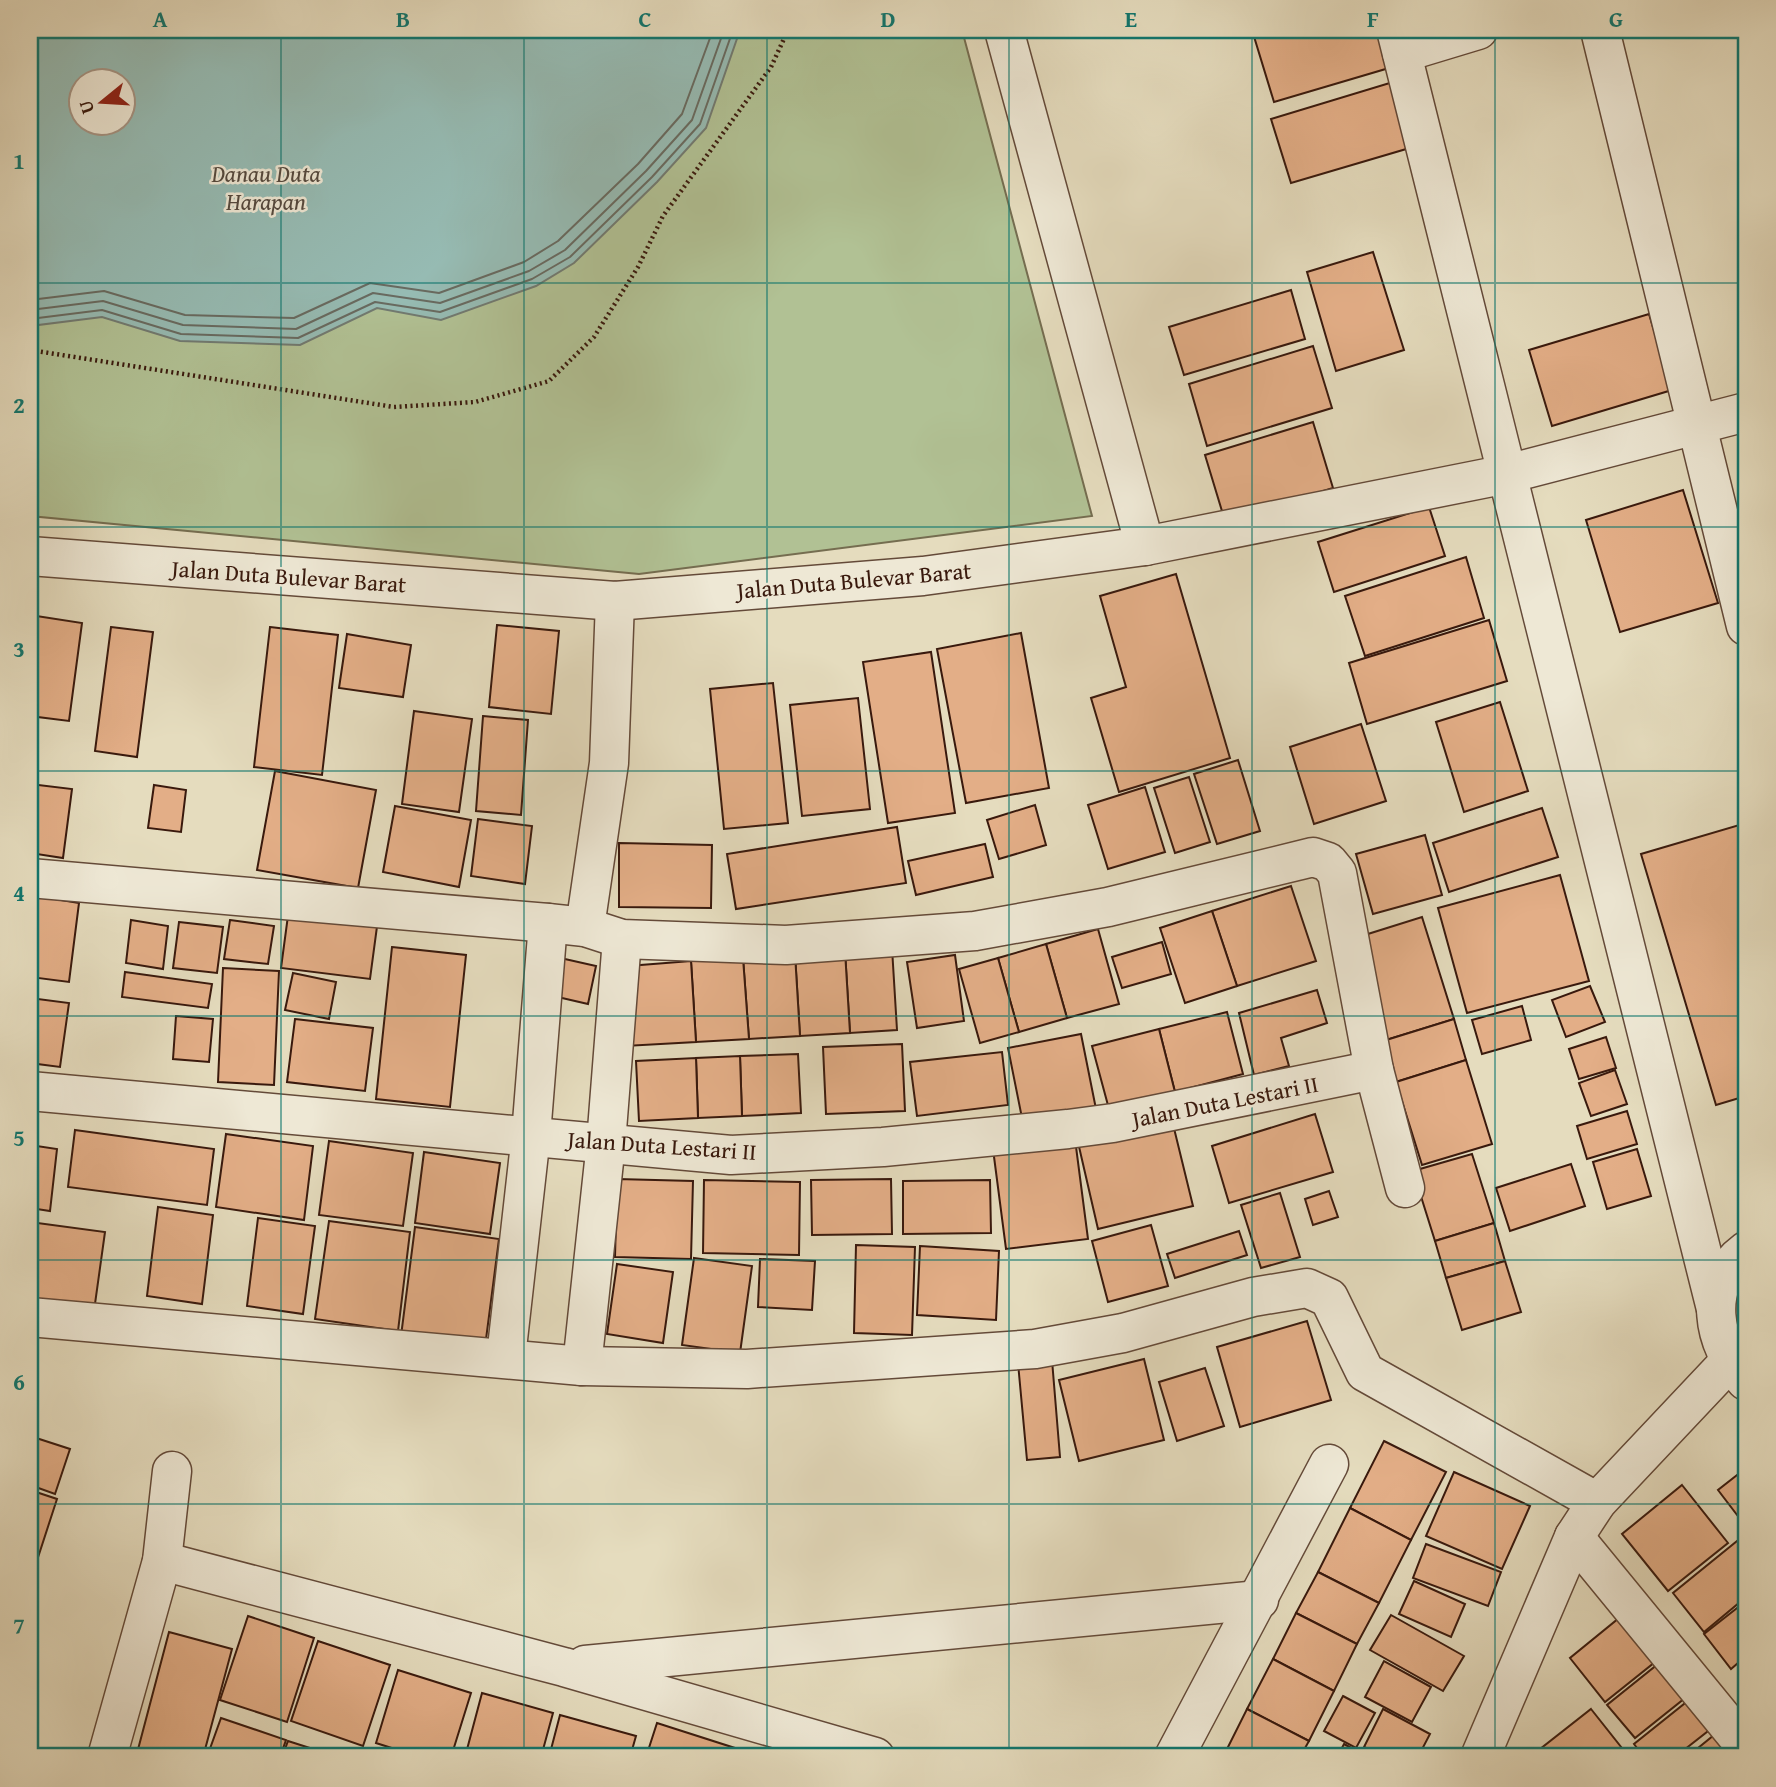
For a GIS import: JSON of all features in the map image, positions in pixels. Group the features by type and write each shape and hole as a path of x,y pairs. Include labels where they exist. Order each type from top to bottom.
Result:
{"street":[{"path":"1004,30 1144,546"},
{"path":"1478,30 1399,41 1716,1309 1718,1336 1738,1372 1597,1502 1574,1537 1481,1757"},
{"path":"1600,30 1746,626"},
{"name":"Jalan Duta Bulevar Barat","path":"30,556 615,601 923,576 1144,546 1507,474 1746,412"},
{"path":"585,927 609,763 615,601"},
{"path":"30,878 548,923 585,927 622,939 786,945 975,931 1108,907 1313,857 1328,862 1337,873 1374,1070 1405,1188"},
{"path":"506,1357 531,1135 548,923"},
{"path":"582,1366 606,1143 622,939"},
{"name":"Jalan Duta Lestari II","path":"30,1091 731,1155 922,1143 1113,1123 1374,1070"},
{"path":"1716,1309 1723,1282 1746,1251"},
{"path":"30,1317 506,1357 582,1366 747,1369 1035,1349 1124,1333 1253,1297 1307,1288 1329,1298 1365,1372 1597,1502"},
{"path":"1174,1757 1259,1601 1329,1464"},
{"path":"107,1757 162,1561 172,1471"},
{"path":"1574,1537 1746,1747"},
{"path":"162,1561 564,1667 876,1757"},
{"path":"564,1667 1259,1601"}],"path":[{"path":"30,350 394,407 475,402 550,381 594,337 638,267 663,216 771,67 788,30"}],"green space":[{"path":"30,30 962,30 1092,516 639,574 30,516"}],"water":[{"name":"Danau Duta Harapan","path":"30,30 740,30 706,128 657,182 574,263 536,286 441,320 377,308 300,345 180,341 102,317 30,326"}],"building":[{"path":"1252,30 1377,30 1389,68 1274,102"},
{"path":"1393,82 1413,147 1291,183 1271,119"},
{"path":"1373,252 1404,350 1336,371 1307,272"},
{"path":"1291,290 1305,339 1184,375 1169,327"},
{"path":"1649,314 1672,390 1552,426 1529,350"},
{"path":"1313,346 1332,408 1207,446 1189,384"},
{"path":"1313,422 1333,488 1225,521 1205,455"},
{"path":"1683,490 1718,603 1620,632 1586,520"},
{"path":"1429,507 1445,556 1334,592 1318,542"},
{"path":"1466,557 1484,618 1365,656 1345,596"},
{"path":"1176,574 1230,758 1119,792 1091,698 1126,687 1100,596"},
{"path":"30,615 82,623 69,721 30,716"},
{"path":"1489,620 1507,681 1367,724 1349,663"},
{"path":"497,625 559,631 551,714 489,707"},
{"path":"111,627 153,632 137,757 95,751"},
{"path":"270,627 338,635 322,775 254,767"},
{"path":"1021,633 1049,788 966,803 937,649"},
{"path":"347,634 411,645 403,697 339,688"},
{"path":"931,652 955,813 888,823 863,662"},
{"path":"773,683 788,823 724,829 710,689"},
{"path":"858,698 870,809 802,816 790,705"},
{"path":"1500,702 1528,791 1464,812 1436,722"},
{"path":"414,711 472,719 459,812 402,804"},
{"path":"483,716 528,720 521,815 476,811"},
{"path":"1361,724 1386,801 1314,824 1290,747"},
{"path":"1238,760 1260,831 1217,844 1194,774"},
{"path":"275,771 376,790 358,888 257,870"},
{"path":"1189,777 1210,842 1175,853 1154,788"},
{"path":"30,784 72,789 63,858 30,853"},
{"path":"154,785 186,790 181,832 148,828"},
{"path":"1145,787 1165,852 1108,869 1088,805"},
{"path":"1035,805 1046,845 999,859 987,820"},
{"path":"395,806 471,820 459,887 383,872"},
{"path":"1542,808 1558,857 1449,892 1433,843"},
{"path":"478,819 532,826 525,884 471,876"},
{"path":"1746,823 1746,1096 1716,1105 1641,854"},
{"path":"897,827 906,883 736,909 727,854"},
{"path":"1425,835 1442,895 1373,914 1356,854"},
{"path":"619,843 712,845 711,908 619,907"},
{"path":"985,844 993,877 916,895 908,861"},
{"path":"1560,875 1589,981 1467,1013 1438,908"},
{"path":"1291,886 1316,961 1237,986 1212,911"},
{"path":"37,896 79,903 69,982 30,977"},
{"path":"289,908 378,919 370,979 281,968"},
{"path":"1212,911 1237,986 1185,1003 1160,928"},
{"path":"1422,917 1454,1019 1383,1041 1352,939"},
{"path":"131,920 168,926 163,969 126,963"},
{"path":"230,920 274,926 268,964 224,959"},
{"path":"179,922 223,927 217,973 173,968"},
{"path":"1098,929 1119,1004 1067,1018 1046,944"},
{"path":"1162,942 1171,974 1122,988 1112,957"},
{"path":"1046,944 1067,1018 1019,1032 998,958"},
{"path":"392,947 466,955 450,1107 376,1099"},
{"path":"892,948 897,1030 850,1033 845,951"},
{"path":"845,951 850,1033 800,1036 795,954"},
{"path":"795,954 800,1036 749,1039 743,958"},
{"path":"955,955 964,1021 917,1028 907,962"},
{"path":"556,957 596,966 588,1004 549,995"},
{"path":"743,958 749,1039 696,1042 691,961"},
{"path":"998,958 1019,1032 980,1043 959,969"},
{"path":"691,961 696,1042 625,1046 628,966"},
{"path":"223,968 279,971 274,1085 218,1082"},
{"path":"125,972 212,984 208,1008 122,997"},
{"path":"293,973 336,982 329,1019 285,1010"},
{"path":"1590,986 1605,1022 1566,1037 1552,1000"},
{"path":"1317,990 1327,1023 1281,1038 1289,1066 1254,1075 1239,1013"},
{"path":"30,998 69,1003 60,1067 30,1063"},
{"path":"1522,1006 1531,1040 1482,1054 1472,1020"},
{"path":"1227,1012 1243,1074 1175,1092 1159,1029"},
{"path":"176,1016 213,1019 209,1062 173,1059"},
{"path":"295,1019 373,1028 365,1091 287,1082"},
{"path":"1454,1019 1466,1060 1396,1082 1383,1041"},
{"path":"1159,1029 1175,1092 1109,1109 1092,1046"},
{"path":"1081,1034 1096,1109 1023,1123 1008,1048"},
{"path":"1606,1037 1616,1068 1579,1079 1569,1049"},
{"path":"902,1044 905,1111 826,1114 823,1047"},
{"path":"1002,1052 1008,1105 917,1116 910,1062"},
{"path":"798,1054 801,1113 742,1116 740,1056"},
{"path":"740,1056 742,1116 698,1118 696,1058"},
{"path":"696,1058 698,1118 639,1121 636,1061"},
{"path":"1466,1060 1492,1144 1422,1165 1396,1082"},
{"path":"1615,1070 1627,1104 1591,1116 1579,1083"},
{"path":"1627,1111 1637,1144 1587,1159 1577,1126"},
{"path":"1315,1114 1333,1172 1229,1203 1212,1146"},
{"path":"1171,1116 1193,1206 1098,1229 1077,1138"},
{"path":"1746,1118 1746,1144 1739,1120"},
{"path":"75,1130 214,1149 207,1205 68,1187"},
{"path":"226,1134 313,1146 304,1220 216,1207"},
{"path":"1075,1139 1088,1239 1006,1249 993,1149"},
{"path":"329,1141 413,1153 403,1226 319,1215"},
{"path":"30,1145 57,1149 50,1211 30,1208"},
{"path":"1637,1149 1651,1196 1607,1209 1593,1162"},
{"path":"424,1152 500,1163 490,1234 415,1223"},
{"path":"1472,1154 1494,1223 1435,1241 1413,1171"},
{"path":"1571,1164 1585,1206 1510,1231 1496,1188"},
{"path":"617,1179 693,1181 691,1259 615,1257"},
{"path":"891,1179 892,1234 812,1235 811,1180"},
{"path":"704,1180 800,1182 799,1255 703,1253"},
{"path":"990,1180 991,1233 903,1234 903,1181"},
{"path":"1329,1191 1338,1217 1313,1225 1305,1199"},
{"path":"1280,1193 1300,1257 1261,1268 1241,1205"},
{"path":"158,1207 213,1215 202,1304 147,1296"},
{"path":"258,1218 315,1226 303,1314 247,1306"},
{"path":"329,1221 410,1232 398,1331 315,1319"},
{"path":"30,1222 105,1232 94,1311 30,1302"},
{"path":"1494,1223 1505,1261 1446,1278 1435,1241"},
{"path":"1151,1225 1168,1286 1108,1302 1092,1241"},
{"path":"415,1227 499,1239 485,1347 401,1336"},
{"path":"1239,1231 1247,1255 1175,1278 1167,1254"},
{"path":"856,1245 915,1247 912,1335 854,1333"},
{"path":"920,1246 999,1251 996,1320 917,1315"},
{"path":"694,1258 752,1266 740,1353 682,1345"},
{"path":"760,1259 815,1261 812,1310 758,1307"},
{"path":"1505,1261 1521,1312 1462,1330 1446,1278"},
{"path":"617,1264 673,1272 663,1343 607,1334"},
{"path":"1307,1321 1331,1400 1240,1427 1217,1347"},
{"path":"1144,1359 1164,1440 1079,1461 1059,1380"},
{"path":"1052,1360 1060,1457 1027,1460 1018,1363"},
{"path":"1205,1368 1224,1426 1177,1441 1159,1382"},
{"path":"30,1436 70,1449 55,1494 30,1485"},
{"path":"1384,1441 1446,1472 1411,1540 1350,1508"},
{"path":"1746,1468 1746,1522 1744,1524 1718,1490"},
{"path":"1454,1472 1530,1506 1502,1569 1426,1536"},
{"path":"1682,1485 1728,1543 1668,1591 1622,1534"},
{"path":"30,1490 57,1499 30,1582"},
{"path":"1350,1508 1411,1540 1379,1603 1318,1572"},
{"path":"1742,1537 1746,1543 1746,1597 1704,1632 1673,1593"},
{"path":"1426,1544 1501,1572 1488,1606 1413,1578"},
{"path":"1318,1572 1379,1603 1357,1644 1296,1613"},
{"path":"1414,1581 1465,1604 1451,1637 1399,1614"},
{"path":"1746,1601 1746,1656 1731,1669 1704,1634"},
{"path":"1296,1613 1357,1644 1334,1691 1273,1659"},
{"path":"1624,1614 1660,1658 1605,1702 1570,1658"},
{"path":"1391,1615 1464,1656 1443,1691 1370,1650"},
{"path":"248,1616 314,1638 287,1722 220,1700"},
{"path":"169,1632 232,1649 203,1757 136,1757"},
{"path":"318,1641 390,1665 363,1746 291,1721"},
{"path":"1273,1659 1334,1691 1309,1741 1247,1709"},
{"path":"1663,1660 1690,1694 1635,1738 1607,1705"},
{"path":"1384,1661 1431,1687 1412,1722 1365,1697"},
{"path":"398,1670 471,1693 451,1757 420,1757 376,1743"},
{"path":"482,1693 553,1713 541,1757 465,1757"},
{"path":"1343,1696 1375,1713 1356,1748 1324,1731"},
{"path":"1694,1696 1717,1724 1675,1757 1644,1757 1634,1744"},
{"path":"1247,1709 1309,1741 1300,1757 1223,1757"},
{"path":"1383,1709 1430,1734 1418,1757 1385,1757 1364,1747"},
{"path":"1591,1709 1629,1757 1538,1757 1535,1753"},
{"path":"560,1715 636,1736 630,1757 549,1757"},
{"path":"221,1718 286,1740 280,1757 207,1757"},
{"path":"657,1723 738,1749 735,1757 646,1757"},
{"path":"1719,1731 1740,1757 1687,1757"},
{"path":"288,1741 338,1757 282,1757"},
{"path":"1344,1744 1368,1757 1337,1757"}]}
